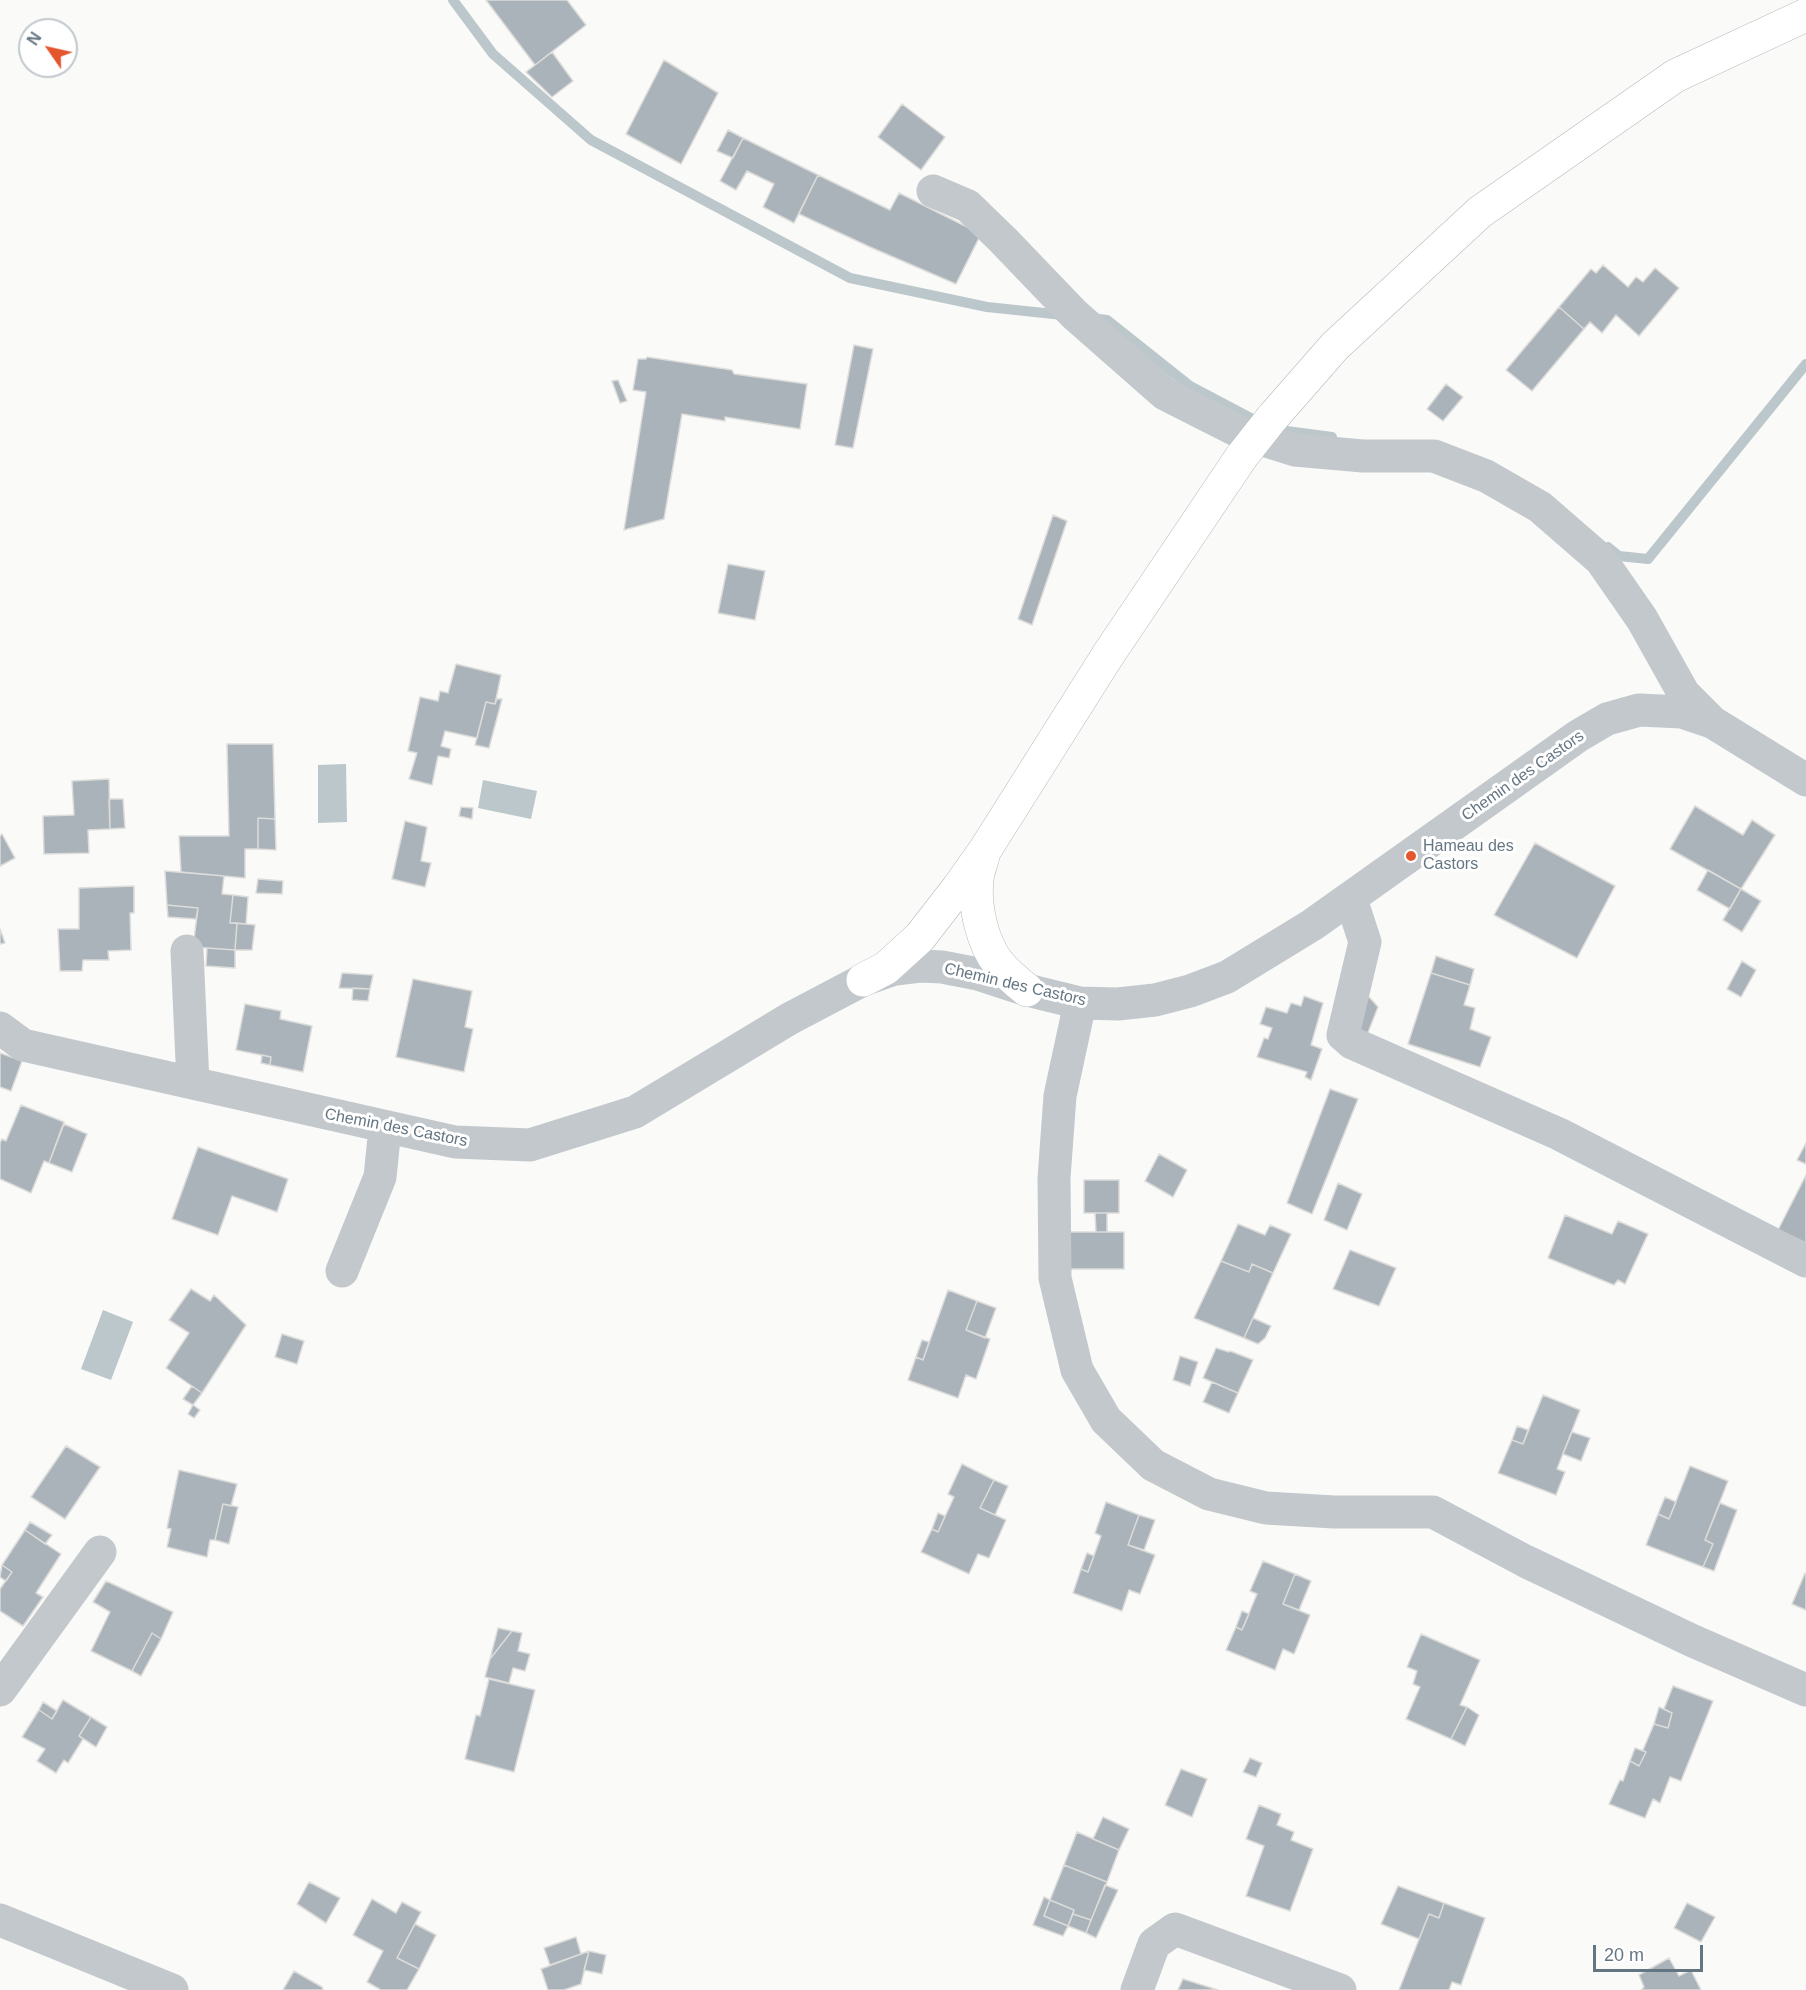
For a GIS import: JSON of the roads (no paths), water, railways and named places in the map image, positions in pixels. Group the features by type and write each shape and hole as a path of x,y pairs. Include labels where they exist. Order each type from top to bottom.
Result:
{"highway":[{"path":"863,980 886,968 920,937 958,888 985,850 1108,655 1242,456 1335,346 1480,212 1675,76 1806,15"},
{"path":"985,850 977,886 979,913 989,949 1008,975 1027,990"}],"street":[{"path":"933,191 968,206 1074,314 1165,394 1244,434 1295,450 1363,456 1434,456 1486,477 1540,507 1601,560 1642,619 1684,694 1712,722"},
{"name":"Chemin des Castors","path":"0,1028 23,1045 385,1128 455,1142 530,1145 635,1112 789,1018 863,980 895,969 920,966 942,967 978,974 1027,990 1080,1003 1118,1004 1155,1000 1190,991 1227,977 1351,899 1578,736 1607,718 1639,710 1682,712 1712,722 1806,780"},
{"path":"1351,899 1365,942 1343,1035 1352,1043 1559,1134 1806,1261"},
{"path":"187,951 193,1083"},
{"path":"1080,1003 1060,1096 1054,1178 1055,1278 1077,1370 1106,1420 1153,1465 1209,1494 1266,1508 1334,1512 1434,1512 1525,1561 1693,1641 1806,1690"},
{"path":"342,1271 380,1177 385,1128"},
{"path":"0,1690 100,1552"},
{"path":"0,1920 172,1990"},
{"path":"1137,1990 1154,1944 1175,1929 1340,1990"}],"waterway":[{"path":"453,0 493,54 591,140 850,278 987,307 1063,315"},
{"path":"1091,318 1107,320 1190,386 1262,424"},
{"path":"1608,547 1619,556 1648,559 1806,364"},
{"path":"1279,430 1332,437"}],"place":[{"name":"Hameau des Castors","path":"1411,856"}]}
